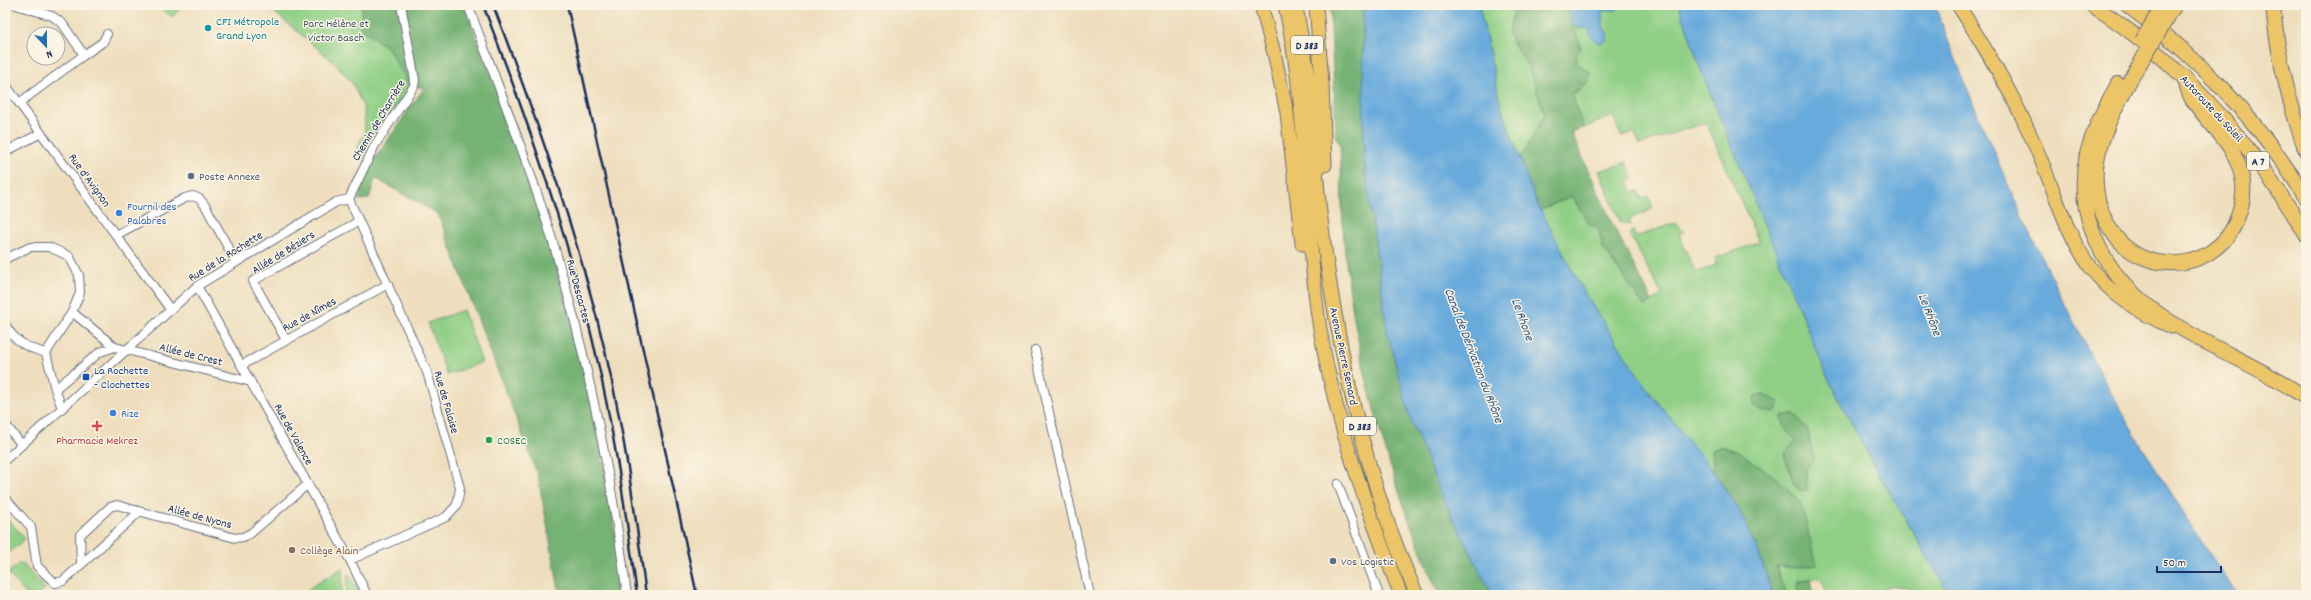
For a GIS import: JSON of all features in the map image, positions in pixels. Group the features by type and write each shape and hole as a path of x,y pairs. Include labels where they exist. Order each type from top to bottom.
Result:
{"highway":[{"path":"1253,5 1267,27"},
{"path":"1261,5 1287,113 1307,279 1318,316"},
{"name":"D 383","path":"1285,5 1297,72 1318,316"},
{"path":"1296,5 1310,85"},
{"name":"D 383","path":"1303,5 1320,212 1326,251"},
{"path":"1316,5 1322,83 1326,251"},
{"path":"1958,5 2000,73 2021,113 2068,230 2086,262 2103,283 2124,302 2151,318 2262,369 2306,398"},
{"name":"Autoroute du Soleil","path":"2092,5 2128,30 2184,76 2217,110 2253,153 2306,235"},
{"name":"Autoroute du Soleil","path":"2127,5 2175,43 2231,98 2271,146 2306,198"},
{"path":"2163,5 2125,79 2112,114 2099,153 2096,186 2100,210 2111,232 2127,249 2157,262 2183,263 2204,256 2218,247 2229,235 2240,211 2243,186 2240,170 2230,148 2214,124 2192,98 2184,76"},
{"path":"2175,5 2098,119 2088,146 2084,169 2083,189 2088,218 2103,256 2125,288 2144,304 2201,340"},
{"path":"2273,5 2275,29 2286,87 2306,151"},
{"name":"Avenue Pierre Semard","path":"1326,251 1336,318 1360,426 1383,505 1417,595"},
{"name":"Avenue Pierre Semard","path":"1318,316 1345,434 1366,505 1401,595"}],"street":[{"path":"16,5 52,16 62,23 84,55"},
{"name":"Chemin de Charrière","path":"349,199 375,145 414,86 415,80 402,5"},
{"name":"Rue Descartes","path":"468,5 523,152 568,295 601,432 627,595"},
{"path":"19,103 103,42 107,34"},
{"name":"Rue d'Avignon","path":"5,84 170,309"},
{"path":"5,152 41,133"},
{"path":"116,235 185,198 193,196 200,199 206,207 236,262"},
{"name":"Rue de Falaise","path":"349,199 427,372 460,488 457,505 446,517 350,560"},
{"name":"Rue de la Rochette","path":"5,460 197,286 336,202 349,199"},
{"name":"Allée de Béziers","path":"286,340 253,281 359,221"},
{"path":"5,259 30,247 49,248 69,256 79,275 80,293 72,312 46,353 55,389 62,408"},
{"name":"Rue de Nîmes","path":"242,365 388,284"},
{"name":"Rue de Valence","path":"197,286 350,560 367,595"},
{"path":"72,312 115,347 125,350"},
{"path":"5,324 16,340 29,349 46,353"},
{"path":"55,389 100,352 115,347"},
{"name":"Allée de Crest","path":"125,350 251,382"},
{"path":"1035,350 1090,595"},
{"path":"5,424 22,445"},
{"name":"Allée de Nyons","path":"81,564 80,535 110,507 117,506 234,538 243,537 251,533 308,484"},
{"path":"1338,484 1379,595"},
{"path":"5,498 31,527 37,566 55,583 63,581 139,512"}],"green space":[{"path":"157,5 184,5 172,17"},
{"name":"Parc Hélène et Victor Basch","path":"266,5 362,5 361,28 389,49 409,85 364,156 357,147 365,133 364,109 353,84 336,64"},
{"path":"362,5 464,5 522,160 553,254 565,296 586,380 604,466 624,595 560,595 538,476 438,214 375,178 369,199 359,200 361,179 424,88 409,85 389,49 361,28"},
{"path":"1330,5 1363,5 1364,161 1387,330 1410,418 1442,496 1492,595 1439,595 1405,510 1378,423 1366,378 1349,288 1342,218 1340,144 1336,136"},
{"path":"1479,5 1515,5 1508,34 1528,66 1545,114 1520,160 1502,110"},
{"path":"1515,5 1567,5 1581,49 1576,54 1578,64 1590,72 1589,82 1572,94 1583,128 1571,132 1613,225 1652,301 1644,306 1603,248 1599,230 1588,223 1572,196 1540,210 1520,160 1545,114 1528,66 1508,34"},
{"path":"1567,5 1679,5 1703,76 1827,376 1877,471 1950,595 1914,595 1908,588 1886,586 1879,595 1828,595 1821,579 1799,581 1797,594 1788,595 1781,583 1776,566 1795,568 1817,565 1712,451 1714,472 1647,389 1583,291 1540,210 1572,196 1588,223 1599,230 1603,248 1644,306 1662,295 1630,235 1633,231 1636,237 1675,223 1684,231 1679,233 1690,261 1697,272 1716,265 1716,258 1759,242 1706,122 1640,145 1634,132 1621,136 1613,116 1583,128 1572,94 1579,91 1576,54 1581,49","holes":["1762,394 1780,403 1754,406","1795,414 1807,428 1814,459 1806,469 1807,490 1795,486 1784,455 1796,441"]},
{"path":"1627,162 1633,178 1628,180 1632,192 1639,191 1641,199 1649,196 1653,209 1629,219 1631,225 1620,222 1599,171"},
{"path":"463,310 482,362 447,375 428,323"},
{"path":"1762,394 1780,402 1775,412 1763,412 1754,406 1754,396"},
{"path":"1795,414 1807,428 1814,459 1806,469 1807,490 1801,491 1795,486 1784,454 1796,441 1784,427 1782,416"},
{"path":"1721,446 1741,453 1778,479 1800,501 1817,565 1795,568 1776,566 1781,583 1788,595 1773,595 1757,548 1714,472 1712,450"},
{"path":"5,516 25,539 5,556"},
{"path":"21,562 45,589 38,595 27,595 8,573"},
{"path":"343,568 342,595 309,595 307,591 311,587"},
{"path":"348,573 359,593 359,595 346,595"},
{"path":"1811,580 1814,595 1796,595 1799,581"}],"water":[{"path":"1363,5 1479,5 1502,110 1536,201 1583,291 1647,389 1714,472 1740,512 1757,548 1773,595 1492,595 1442,496 1410,418 1387,330 1364,161"},
{"path":"1567,5 1621,5 1616,10 1602,11 1603,26 1608,35 1607,40 1599,44 1592,37 1588,28 1577,28 1571,23"},
{"name":"Le Rhône","path":"1679,5 1935,5 1997,159 2067,310 2147,456 2191,526 2238,595 1950,595 1877,471 1827,376 1703,76"}],"railway":[{"path":"483,5 545,176 584,306 602,380 614,441 637,595"},
{"path":"493,5 540,132 568,217 593,303 611,378 623,439 646,595"},
{"path":"567,5 697,595"}],"place":[{"name":"CFI Métropole Grand Lyon","path":"208,28"},
{"name":"Poste Annexe","path":"191,176"},
{"name":"Fournil des Palabres","path":"119,213"},
{"name":"La Rochette - Clochettes","path":"86,377"},
{"name":"Rize","path":"113,413"},
{"name":"Pharmacie Mekrez","path":"97,426"},
{"name":"COSEC","path":"489,440"},
{"name":"Collège Alain","path":"292,550"},
{"name":"Vos Logistic","path":"1333,561"}],"water label":[{"name":"Le Rhone","path":"1524,319"},
{"name":"Canal de Dérivation du Rhône","path":"1475,355"}]}
